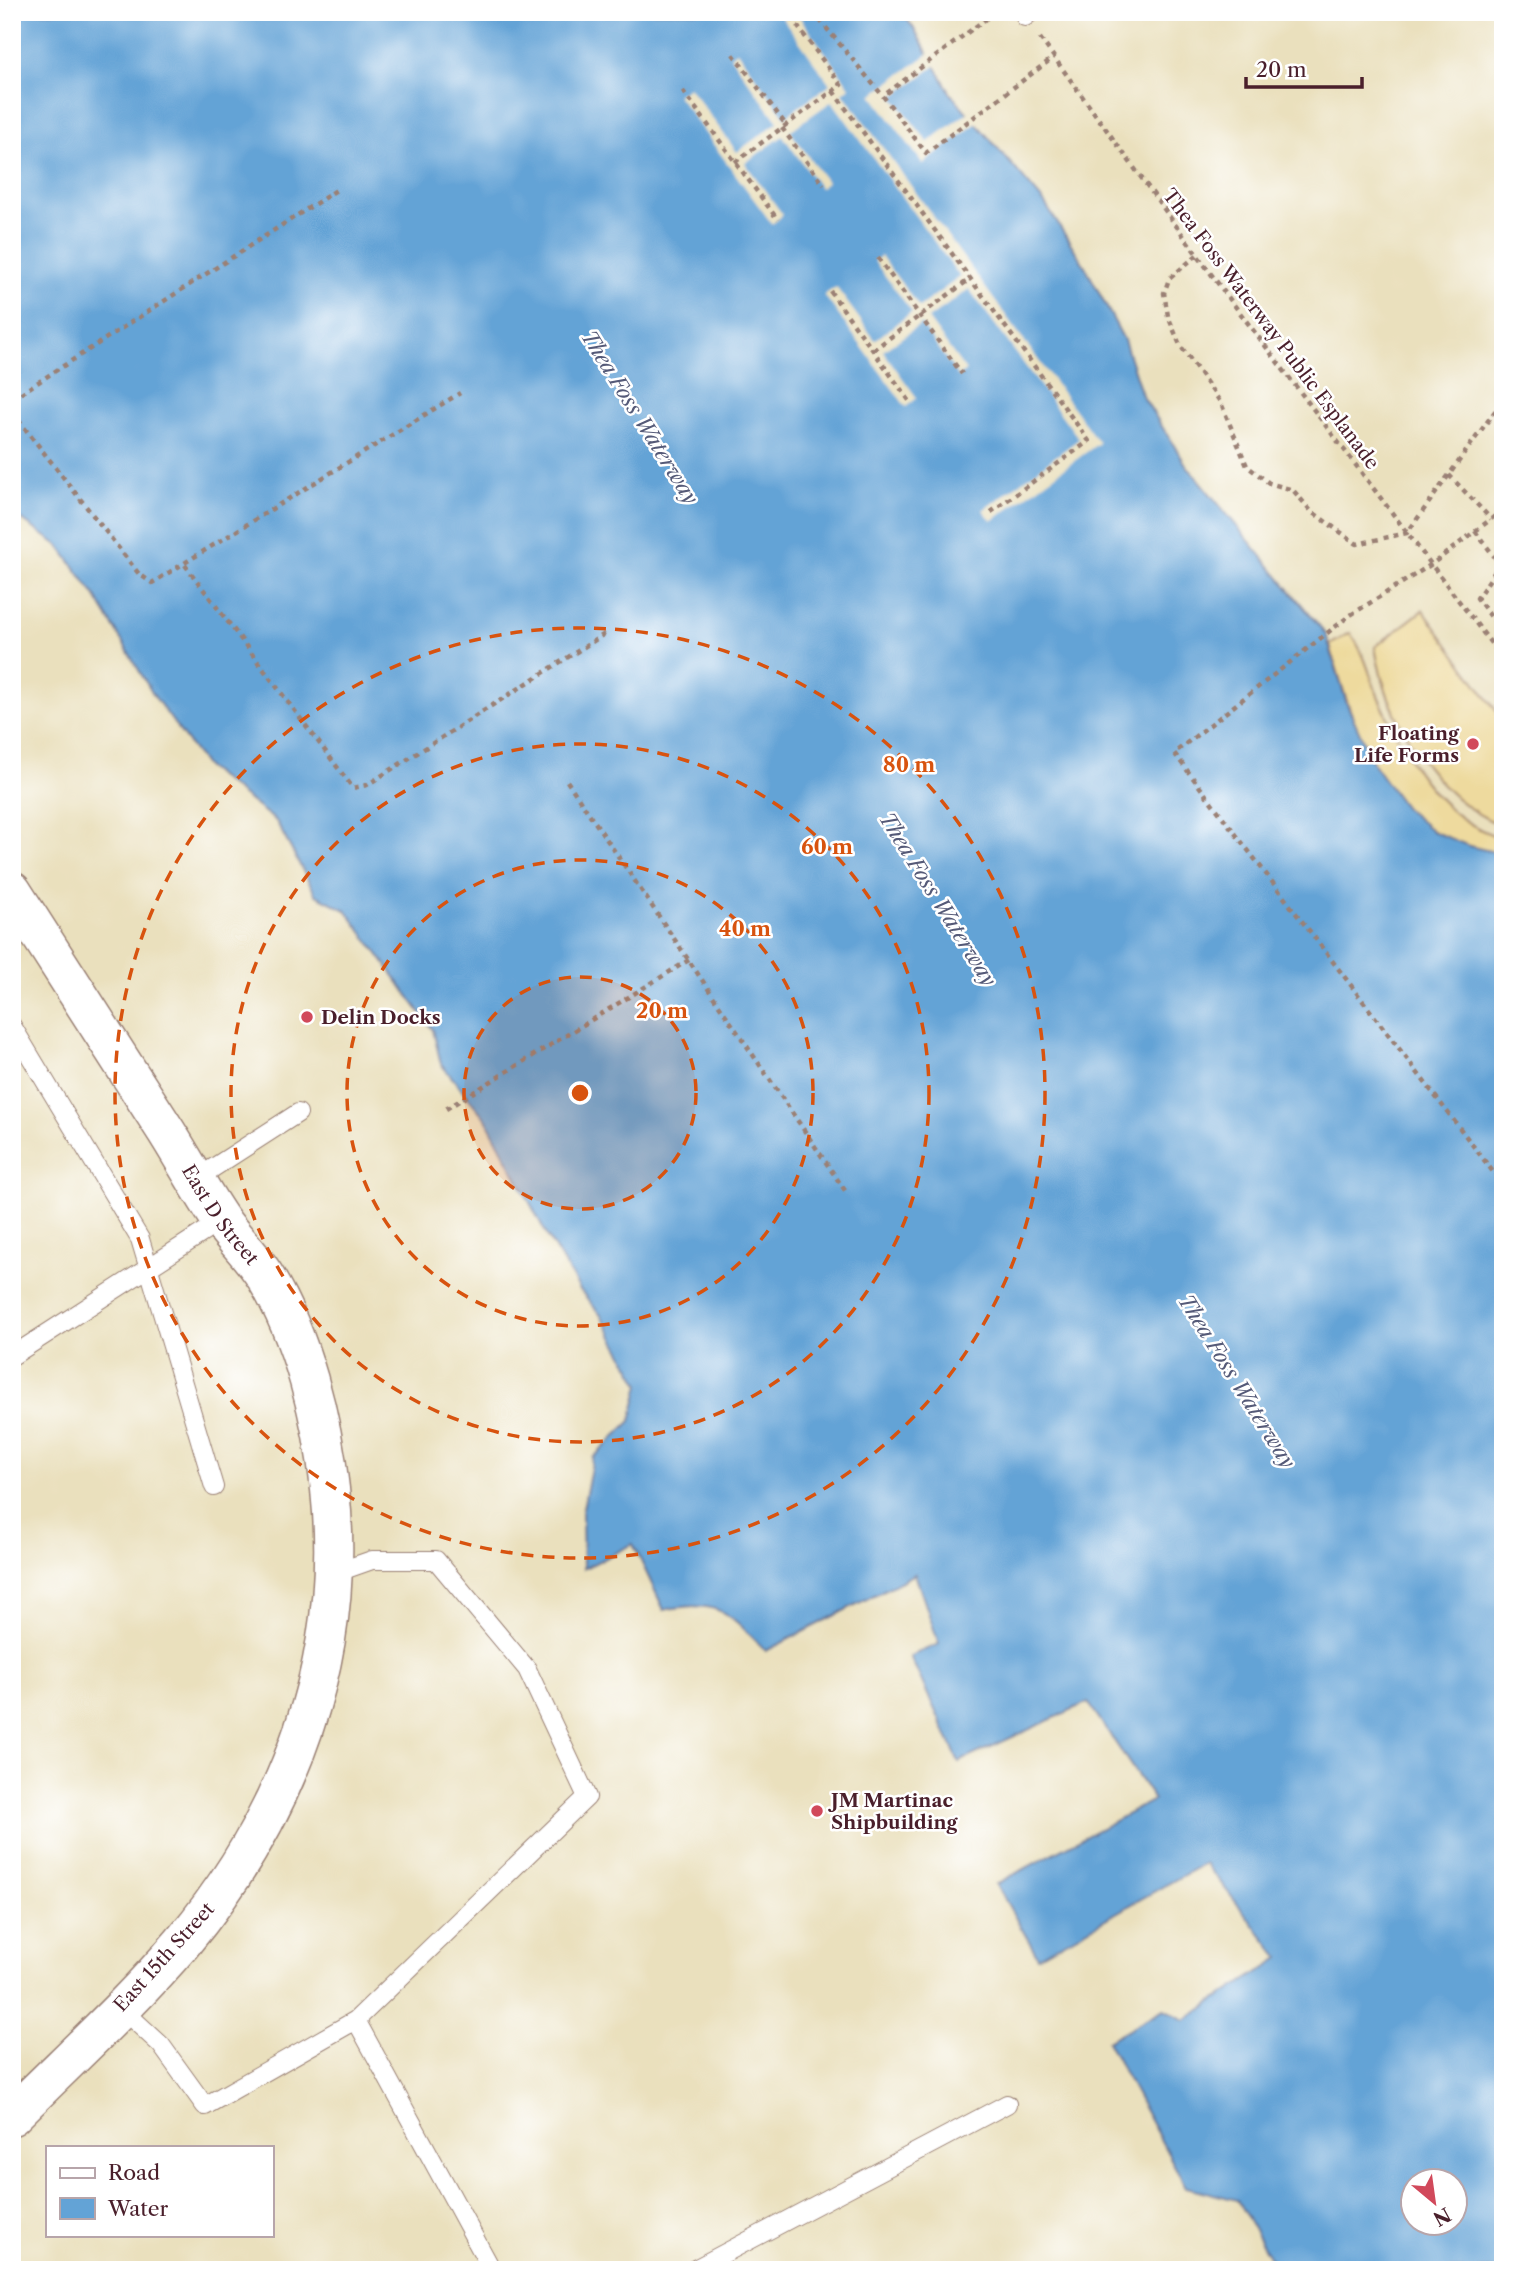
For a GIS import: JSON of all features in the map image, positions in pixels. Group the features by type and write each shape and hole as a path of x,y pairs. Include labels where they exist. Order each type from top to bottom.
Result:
{"street":[{"name":"East D Street","path":"12,891 221,1221 266,1279 293,1338 312,1393 327,1456 335,1573"},
{"name":"East 15th Street","path":"12,2116 181,1944 218,1896 254,1840 284,1783 318,1689 335,1573"}],"lane":[{"path":"12,1026 140,1239 214,1487"},
{"path":"196,1179 298,1113"},
{"path":"12,1356 221,1221"},
{"path":"120,2007 161,2045 205,2106 356,2020 587,1797 527,1669 436,1560 372,1560 335,1573"},
{"path":"356,2020 492,2270"},
{"path":"693,2270 1007,2104"}],"path":[{"path":"12,15 17,12"},
{"path":"735,162 841,85 787,12"},
{"path":"813,12 926,153 1054,57"},
{"path":"883,96 995,12"},
{"name":"Thea Foss Waterway Public Esplanade","path":"1028,15 1054,57 1196,255 1503,659"},
{"path":"733,54 824,185"},
{"path":"683,91 778,220"},
{"path":"833,91 1089,441 987,515"},
{"path":"12,399 338,189"},
{"path":"1196,255 1169,279 1164,293 1168,316 1180,345 1220,403 1247,466 1269,483 1293,490 1311,511 1357,544 1407,533 1503,400"},
{"path":"878,258 962,373"},
{"path":"873,350 970,279"},
{"path":"830,292 911,403"},
{"path":"12,412 139,574 152,583 460,393"},
{"path":"1448,475 1491,519"},
{"path":"1503,510 1432,564 1349,616 1174,753 1503,1185"},
{"path":"1475,531 1500,564 1477,598 1503,633"},
{"path":"185,565 353,788 367,785 606,633"},
{"path":"567,781 846,1192"},
{"path":"446,1109 688,960"}],"sand":[{"path":"1423,610 1503,720 1503,826 1455,797 1435,776 1402,728 1390,701 1375,647"},
{"path":"1350,633 1362,654 1397,736 1424,780 1458,816 1479,829 1503,838 1503,854 1439,835 1410,814 1393,794 1365,747 1354,722 1330,645"}],"water":[{"name":"Thea Foss Waterway","path":"12,12 901,12 913,27 951,94 1044,202 1085,266 1124,340 1142,395 1187,466 1326,634 1347,704 1374,765 1405,808 1432,831 1469,846 1503,854 1503,2270 1277,2270 1237,2200 1186,2187 1107,2041 1164,2009 1185,2020 1280,1958 1205,1863 1038,1957 996,1884 1154,1800 1088,1702 959,1762 910,1656 939,1644 915,1574 766,1651 722,1612 698,1606 664,1610 633,1544 583,1569 582,1513 593,1458 631,1421 640,1384 600,1314 580,1290 548,1237 486,1119 441,1064 433,1030 346,910 316,895 276,821 206,767 154,696 95,595 59,546 12,513"}],"pier":[{"path":"778,12 796,12 850,87 843,93 1099,443 992,521 983,510 1079,439 969,289 928,319 966,371 962,374 958,376 921,324 883,351 917,398 906,407 824,295 836,287 875,340 912,312 874,261 881,256 919,307 960,277 832,101 790,131 827,182 820,188 783,136 745,163 783,215 772,224 677,95 689,87 737,152 778,122 730,56 737,51 785,117 830,84"},
{"path":"931,52 938,64 893,97 928,142 970,111 978,122 923,164 872,95"}],"place":[{"name":"Floating Life Forms","path":"1473,744"},
{"name":"Delin Docks","path":"307,1017"},
{"name":"JM Martinac Shipbuilding","path":"817,1811"}]}
